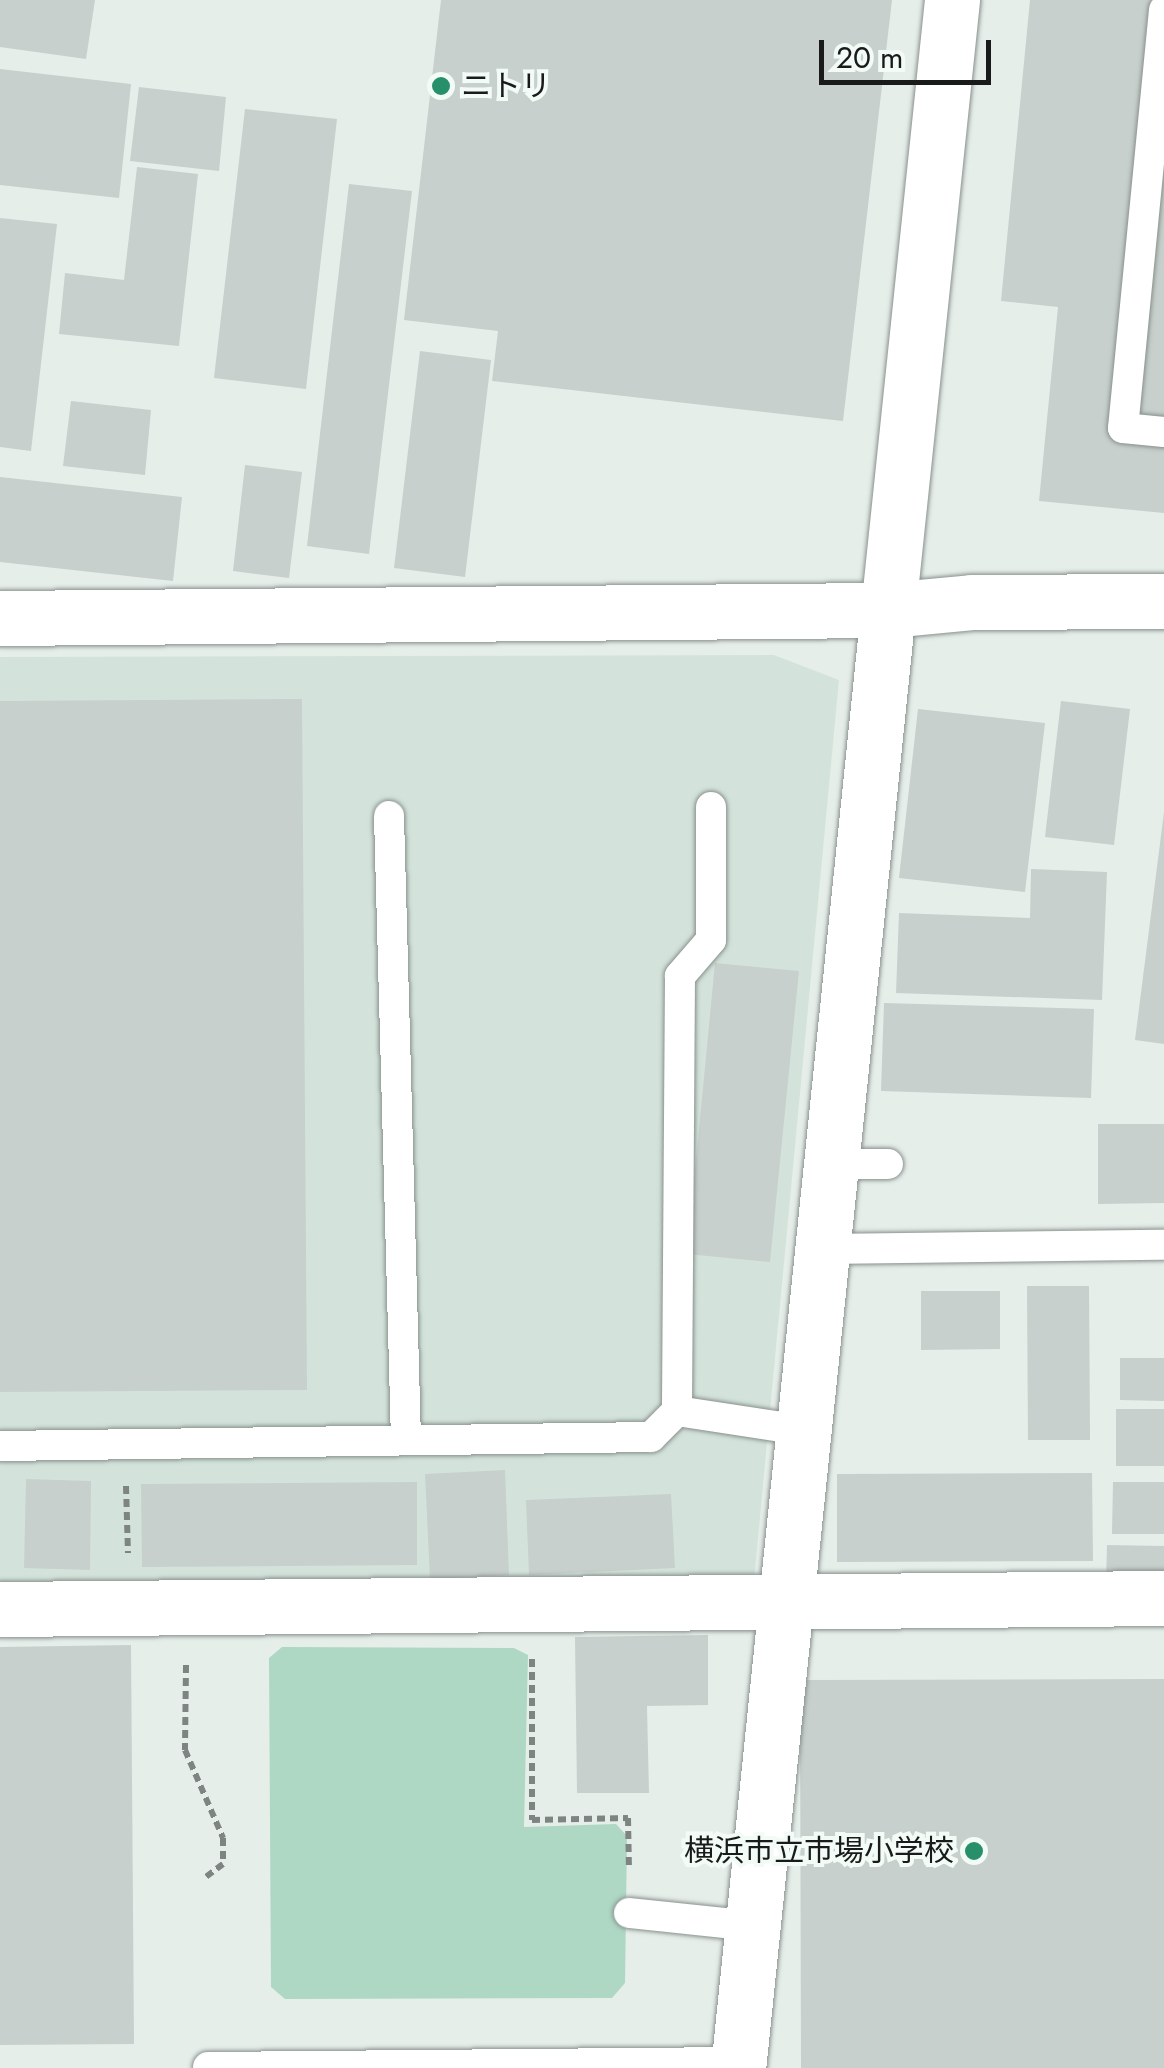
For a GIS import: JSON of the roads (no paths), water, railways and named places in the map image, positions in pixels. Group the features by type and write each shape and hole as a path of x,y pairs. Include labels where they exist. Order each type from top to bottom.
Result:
{"street":[{"path":"738,2065 828,1164 952,0"},
{"path":"0,618 888,610 958,602 1164,601"},
{"path":"0,1609 1164,1598"}],"lane":[{"path":"1164,10 1124,428 1164,432"},
{"path":"0,1446 651,1437 677,1411 680,976 712,940 712,807"},
{"path":"389,816 406,1440"},
{"path":"828,1164 888,1164"},
{"path":"820,1249 1164,1245"},
{"path":"677,1411 801,1430"},
{"path":"629,1913 752,1926"},
{"path":"208,2066 738,2065"}],"place":[{"name":"ニトリ","path":"441,86"},
{"name":"横浜市立市場小学校","path":"974,1851"}]}
